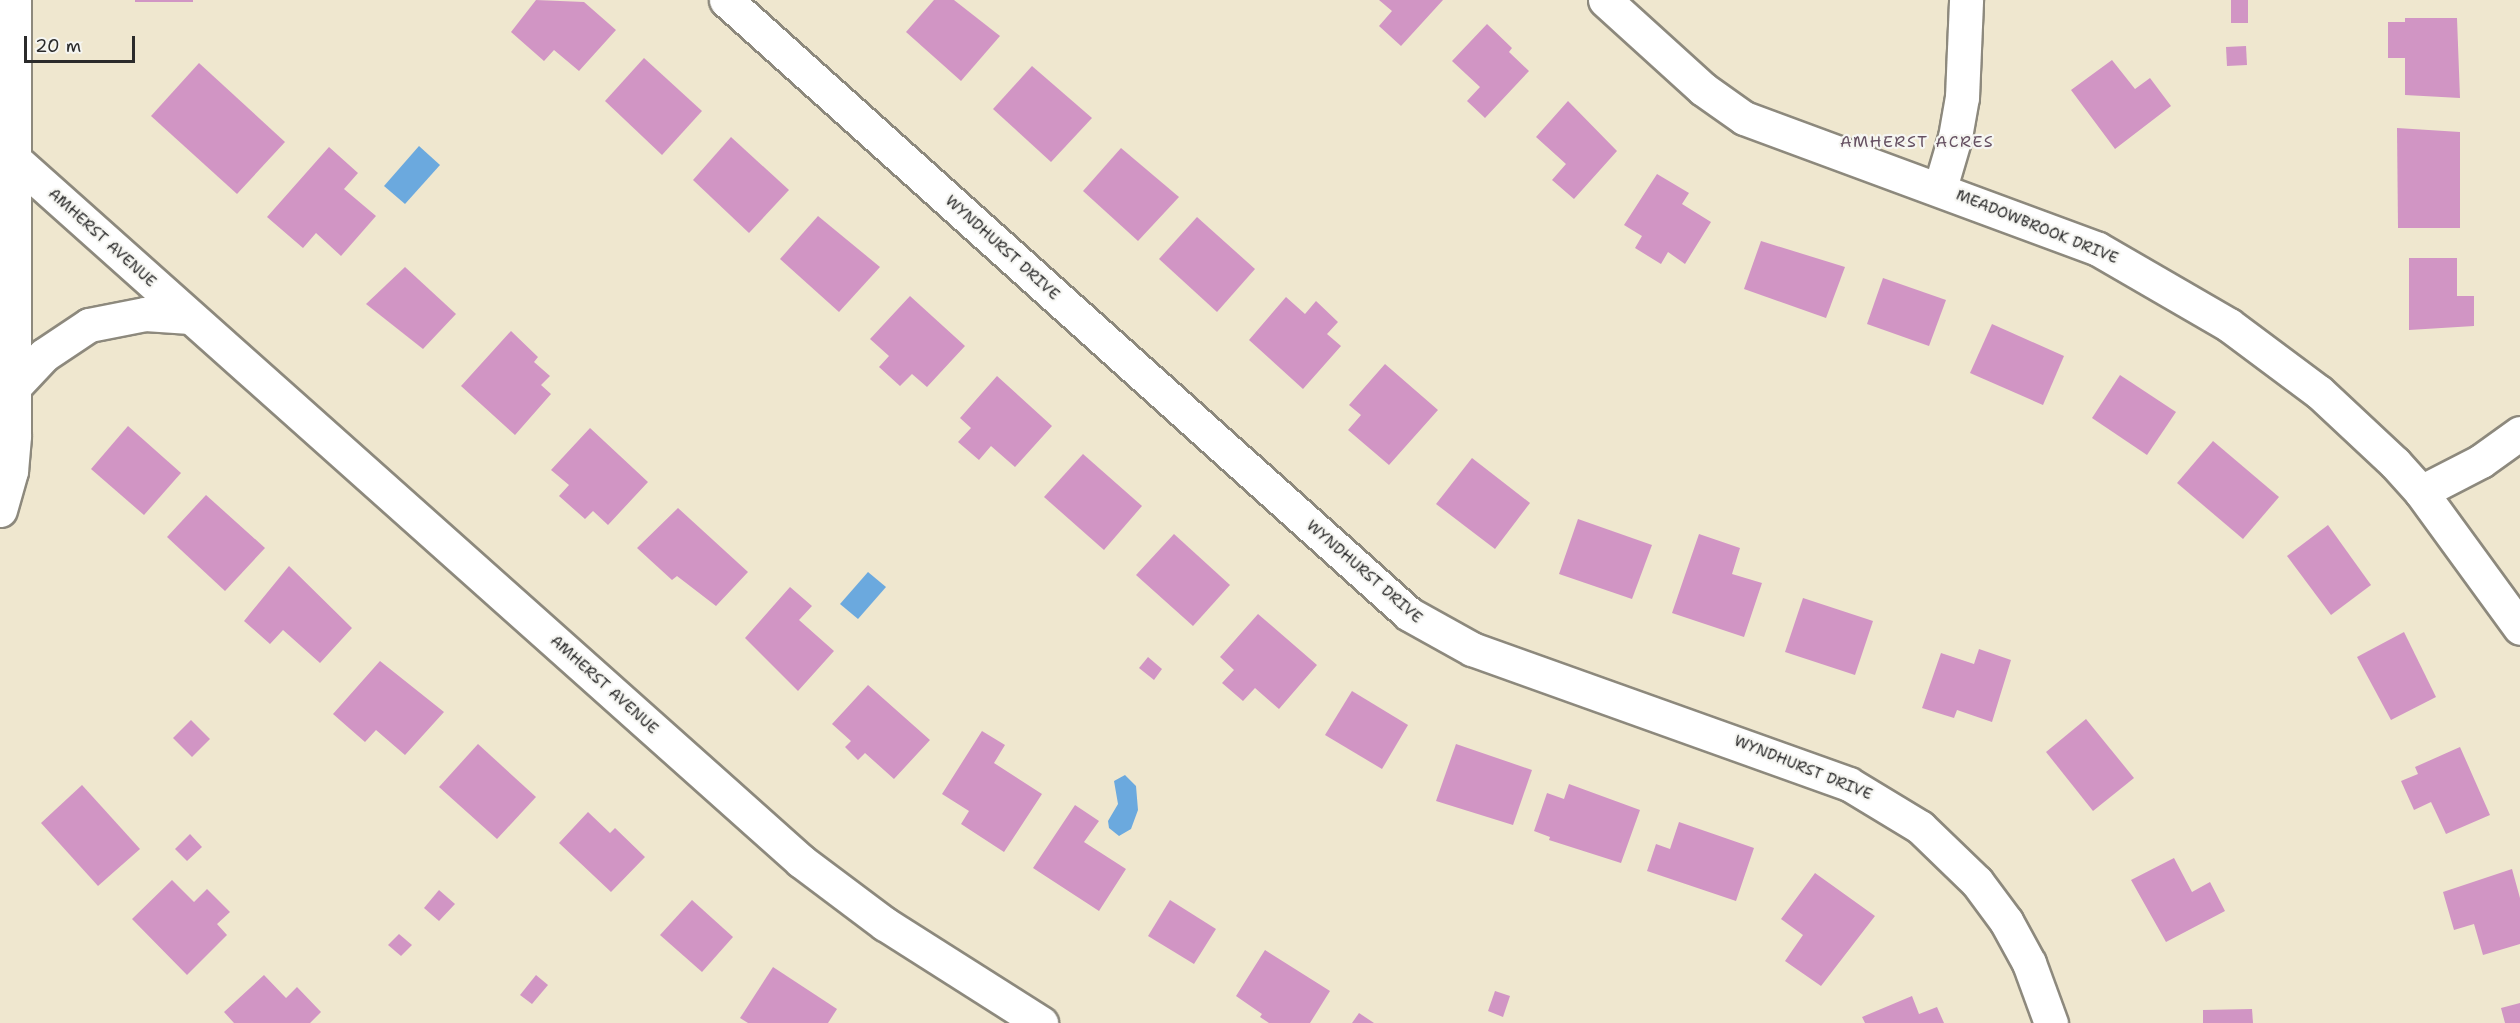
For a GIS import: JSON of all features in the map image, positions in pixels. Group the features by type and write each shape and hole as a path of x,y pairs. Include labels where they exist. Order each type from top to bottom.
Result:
{"street":[{"path":"0,510 10,471 14,387 14,0"},
{"name":"WYNDHURST DRIVE","path":"726,0 1409,614 1441,635 1472,649 1849,784 1920,827 1977,882 2006,921 2029,963 2051,1023"},
{"name":"MEADOWBROOK DRIVE","path":"1605,0 1703,89 1744,118 1940,188 2098,249 2186,297 2275,357 2319,392 2421,492 2520,628"},
{"path":"1940,188 1955,137 1962,97 1966,0"},
{"name":"AMHERST AVENUE","path":"14,159 801,861 885,924 1041,1023"},
{"path":"14,387 44,355 89,325 145,314 190,317"},
{"path":"2421,492 2481,461 2520,433"}],"water":[{"path":"419,146 440,165 405,204 384,186"},
{"path":"868,572 886,587 858,619 840,604"},
{"path":"1125,775 1136,786 1138,810 1131,829 1119,836 1109,828 1108,821 1118,804 1114,781"}],"building":[{"path":"135,0 193,0 193,2 135,2"},
{"path":"536,0 584,2 616,30 579,71 554,50 544,61 511,32"},
{"path":"934,0 954,0 1000,36 961,81 906,32"},
{"path":"1379,0 1443,0 1401,46 1379,26 1392,11"},
{"path":"2231,0 2248,0 2248,23 2231,23"},
{"path":"2405,18 2457,18 2460,98 2405,95 2405,58 2388,58 2388,22 2405,22"},
{"path":"1487,24 1512,48 1509,52 1529,71 1485,118 1467,101 1480,87 1452,61"},
{"path":"2246,46 2247,65 2227,66 2226,47"},
{"path":"644,58 702,111 662,155 605,101"},
{"path":"2112,60 2135,89 2150,78 2171,106 2115,149 2071,90"},
{"path":"199,63 285,142 237,194 151,116"},
{"path":"1032,66 1092,118 1051,162 993,109"},
{"path":"1568,101 1617,151 1574,199 1552,180 1566,164 1536,137"},
{"path":"2397,128 2460,132 2460,228 2398,228"},
{"path":"731,137 789,190 749,233 693,180"},
{"path":"329,147 358,173 344,189 376,216 341,256 316,233 303,248 267,217"},
{"path":"1121,148 1179,197 1138,241 1083,191"},
{"path":"1657,174 1689,193 1682,204 1711,222 1685,264 1668,252 1661,264 1635,248 1642,236 1624,225"},
{"path":"818,216 880,267 839,312 780,259"},
{"path":"1197,217 1255,269 1217,312 1159,259"},
{"path":"1761,241 1845,267 1826,318 1744,289"},
{"path":"2409,258 2457,258 2457,296 2474,296 2474,326 2409,330"},
{"path":"405,267 456,314 423,349 366,304"},
{"path":"1883,278 1946,300 1929,346 1867,324"},
{"path":"910,296 965,346 927,387 912,374 900,386 879,367 889,356 870,339"},
{"path":"1286,297 1305,314 1316,301 1338,322 1327,334 1341,346 1303,389 1249,340"},
{"path":"1992,324 2064,356 2043,405 1970,373"},
{"path":"511,331 538,357 534,362 550,376 541,385 551,394 515,435 461,386"},
{"path":"1385,364 1438,410 1389,465 1348,430 1361,415 1349,405"},
{"path":"2120,375 2176,412 2147,455 2092,418"},
{"path":"997,376 1052,426 1015,467 991,446 979,460 958,442 971,428 960,418"},
{"path":"128,426 181,473 144,515 91,469"},
{"path":"590,428 648,482 608,525 593,511 585,519 559,496 569,485 551,470"},
{"path":"2213,441 2279,497 2243,539 2177,483"},
{"path":"1083,454 1142,506 1104,550 1044,497"},
{"path":"1472,458 1530,503 1495,549 1436,504"},
{"path":"206,495 265,548 225,591 167,537"},
{"path":"678,508 748,572 716,606 677,576 672,580 637,548"},
{"path":"1578,519 1652,545 1632,599 1559,574"},
{"path":"2328,525 2371,585 2331,615 2287,556"},
{"path":"1174,534 1230,585 1193,626 1136,575"},
{"path":"1699,534 1740,548 1732,574 1762,583 1744,637 1672,613"},
{"path":"289,566 352,628 320,663 283,630 270,644 244,621"},
{"path":"790,587 812,606 799,620 834,651 798,691 745,638"},
{"path":"1803,598 1873,621 1855,675 1785,652"},
{"path":"1258,614 1317,665 1279,709 1255,688 1243,701 1222,683 1234,670 1220,657"},
{"path":"2404,632 2436,697 2391,720 2357,657"},
{"path":"1979,649 2011,660 1992,722 1957,710 1954,718 1922,708 1941,653 1974,664"},
{"path":"1148,657 1162,669 1154,680 1139,668"},
{"path":"380,661 444,712 405,755 376,730 365,742 333,714"},
{"path":"868,685 930,740 894,779 865,753 858,760 845,747 851,741 832,724"},
{"path":"1352,691 1408,725 1382,769 1325,735"},
{"path":"2086,719 2134,778 2093,811 2046,752"},
{"path":"191,720 210,739 192,757 173,738"},
{"path":"982,731 1005,745 994,763 1042,794 1004,852 961,824 969,811 942,794"},
{"path":"478,744 536,797 497,839 439,787"},
{"path":"1456,744 1532,770 1513,825 1436,801"},
{"path":"2460,747 2490,815 2446,834 2431,802 2414,810 2401,781 2418,774 2415,767"},
{"path":"1569,784 1640,810 1621,863 1549,840 1550,837 1534,831 1547,793 1564,799"},
{"path":"82,785 140,849 98,886 41,823"},
{"path":"1075,805 1099,821 1084,842 1126,869 1099,911 1033,868"},
{"path":"588,812 610,833 615,828 645,857 611,892 559,843"},
{"path":"1679,822 1754,848 1736,901 1647,871 1656,844 1670,849"},
{"path":"190,834 202,847 187,861 175,849"},
{"path":"2174,858 2192,892 2210,882 2225,911 2166,942 2131,880"},
{"path":"2512,869 2520,898 2520,944 2483,955 2474,924 2454,930 2443,892"},
{"path":"1815,873 1875,916 1821,986 1785,961 1803,935 1781,919"},
{"path":"172,880 194,902 207,889 230,912 217,924 227,935 187,975 132,919"},
{"path":"439,890 455,904 439,921 424,908"},
{"path":"692,900 733,937 702,972 660,935"},
{"path":"1170,900 1216,929 1194,964 1148,936"},
{"path":"399,934 412,945 401,956 388,945"},
{"path":"1265,950 1330,991 1310,1023 1269,1023 1260,1017 1262,1014 1236,996"},
{"path":"773,967 837,1009 828,1023 748,1023 740,1018"},
{"path":"264,975 286,998 297,987 321,1012 310,1023 234,1023 224,1012"},
{"path":"536,975 548,985 532,1004 520,995"},
{"path":"1495,991 1510,996 1503,1017 1488,1011"},
{"path":"1912,996 1919,1014 1937,1007 1944,1023 1865,1023 1862,1017"},
{"path":"2520,1003 2520,1023 2505,1023 2501,1008"},
{"path":"2252,1009 2253,1023 2203,1023 2203,1010"},
{"path":"1359,1013 1374,1023 1352,1023"}],"district":[{"name":"AMHERST ACRES","path":"1917,142"}]}
